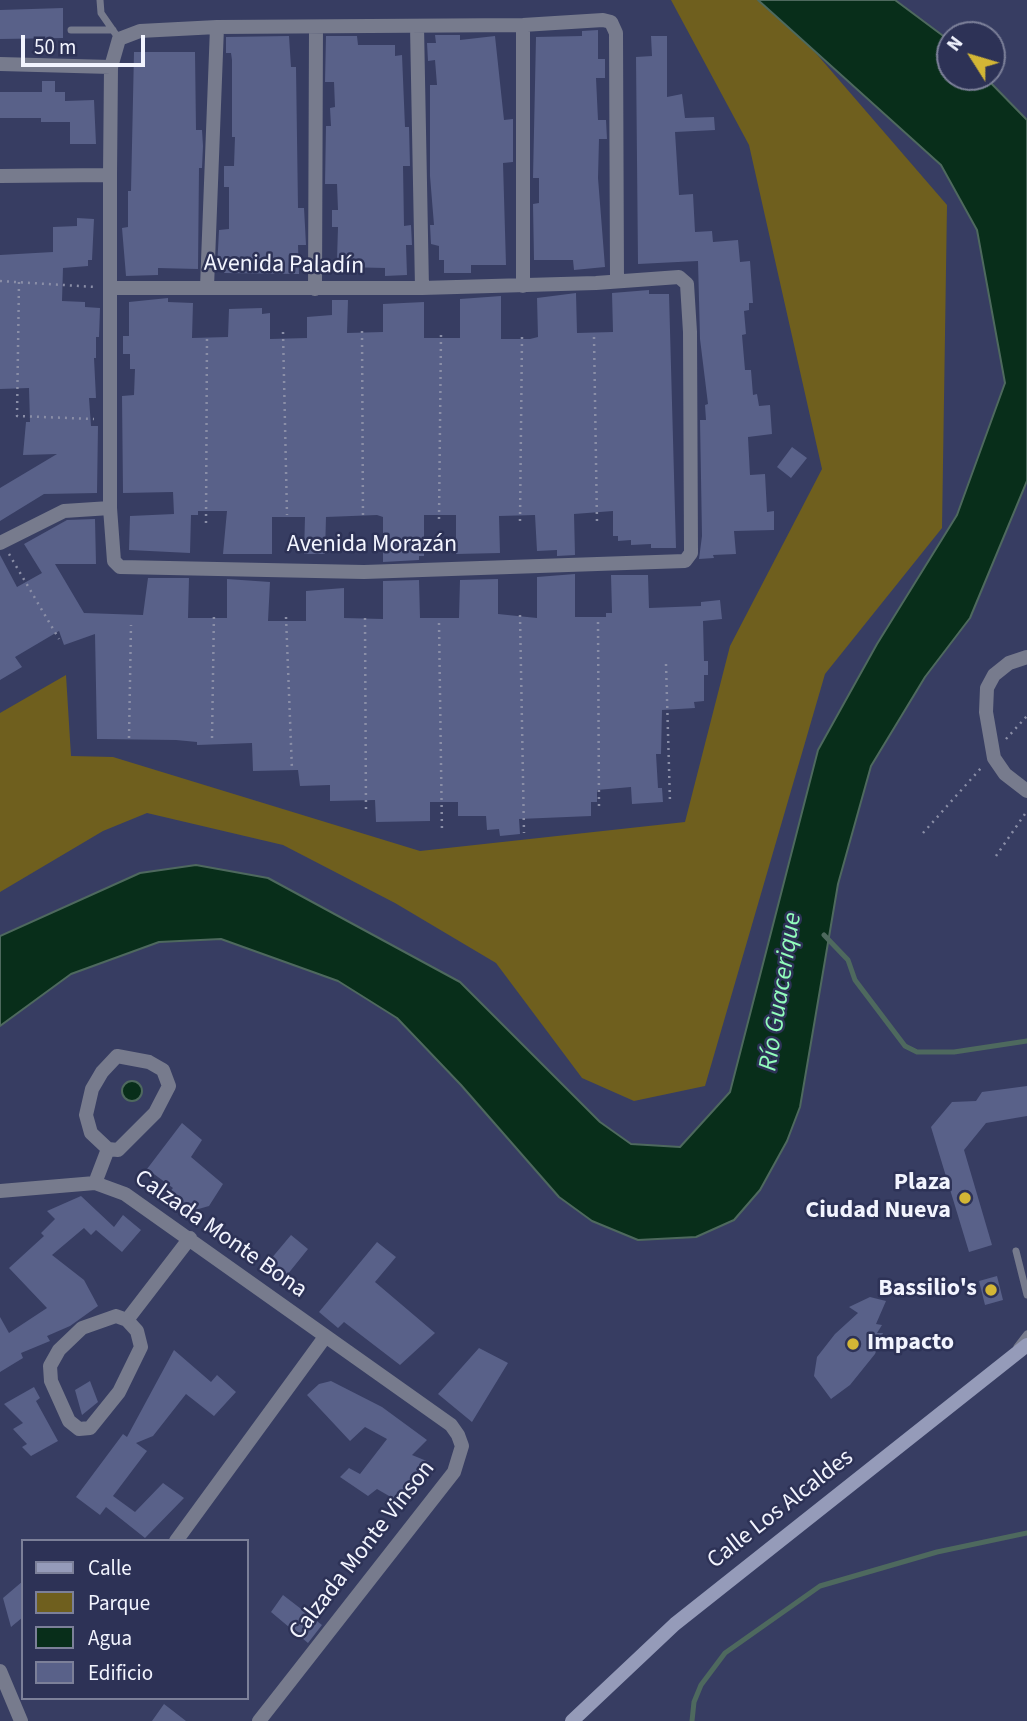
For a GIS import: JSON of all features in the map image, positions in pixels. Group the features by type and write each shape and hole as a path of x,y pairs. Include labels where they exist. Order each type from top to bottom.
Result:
{"main road":[{"name":"Calle Los Alcaldes","path":"572,1721 675,1624 1027,1345"}],"street":[{"path":"1,542 64,511 110,508 111,67 116,34 218,27 523,26 603,20 611,22 616,33 617,281"},
{"path":"417,26 422,288"},
{"path":"523,26 523,286"},
{"path":"207,287 218,27"},
{"path":"315,289 316,27"},
{"path":"0,64 111,67"},
{"path":"0,176 110,175"},
{"name":"Avenida Paladín","path":"112,288 422,288 523,286 679,277 687,284 690,332 691,554 685,561"},
{"name":"Avenida Morazán","path":"110,508 114,561 120,567 364,572 685,561"},
{"path":"1027,657 1009,663 994,675 987,688 986,712 993,754 1005,774 1027,791"},
{"path":"117,1056 149,1062 163,1070 169,1086 155,1113 118,1150 108,1149 91,1133 86,1115 92,1089 117,1056"},
{"path":"95,1183 108,1149"},
{"name":"Calzada Monte Bona","path":"0,1191 95,1183 125,1194 325,1337"},
{"path":"127,1320 190,1238"},
{"path":"116,1316 127,1320 137,1331 141,1347 118,1392 90,1428 79,1429 69,1422 51,1381 50,1366 59,1350 82,1328 116,1316"},
{"path":"177,1539 325,1337"},
{"name":"Calzada Monte Vinson","path":"259,1721 454,1472 460,1459 462,1446 451,1425 325,1337"},
{"path":"0,1671 4,1691 21,1721"},
{"path":"4,1691 21,1685"}],"lane":[{"path":"100,0 101,13 116,34"},
{"path":"71,30 116,34"},
{"path":"1016,1251 1025,1270 1027,1295"},
{"path":"1008,1359 1027,1334"}],"path":[{"path":"0,281 112,288"},
{"path":"19,282 17,416 111,419"},
{"path":"362,331 363,520"},
{"path":"283,332 287,515"},
{"path":"206,523 207,335"},
{"path":"439,519 441,335"},
{"path":"520,520 522,337"},
{"path":"594,337 597,523"},
{"path":"1,542 59,639"},
{"path":"212,738 214,612"},
{"path":"520,615 524,832"},
{"path":"286,617 292,770"},
{"path":"365,618 366,812"},
{"path":"598,622 599,807"},
{"path":"439,623 442,833"},
{"path":"129,738 131,625"},
{"path":"666,664 670,802"},
{"path":"923,834 1027,716"},
{"path":"996,856 1027,811"}],"green space":[{"path":"671,0 770,0 947,205 942,528 825,674 705,1086 634,1101 582,1078 496,963 395,903 283,845 147,813 103,831 0,892 0,713 66,675 71,756 113,757 420,851 685,822 730,646 822,469 749,145"}],"water":[{"name":"Río Guacerique","path":"758,0 895,0 936,31 936,91 999,91 1027,120 1027,481 970,618 925,677 871,766 838,884 800,1107 787,1141 760,1190 734,1220 696,1237 638,1240 592,1221 559,1197 461,1085 397,1018 338,981 221,939 159,942 71,974 0,1026 0,936 140,873 196,865 268,878 460,982 600,1122 631,1144 680,1147 730,1092 818,750 877,644 957,515 1005,383 977,230 941,165"},
{"path":"128,1081 136,1081 142,1091 136,1101 128,1101 122,1095 122,1087"}],"building":[{"path":"63,8 63,38 0,39 0,10"},
{"path":"598,30 598,59 605,59 605,78 596,78 598,120 606,120 607,139 599,139 598,178 605,267 574,270 573,260 534,260 533,204 539,203 539,178 533,178 536,37 582,36 582,31"},
{"path":"435,35 460,35 460,40 495,36 504,120 513,119 513,162 503,163 506,265 471,265 471,273 444,273 444,260 439,260 439,246 431,244 430,225 434,225 430,176 430,85 437,85 435,60 428,61 427,43 436,43"},
{"path":"289,36 291,67 296,67 298,208 304,208 306,245 298,245 299,274 224,273 224,269 217,269 219,230 229,229 229,187 224,187 224,166 234,166 235,137 232,137 232,60 231,53 226,53 226,37"},
{"path":"326,36 357,36 358,45 395,45 395,56 402,55 405,127 409,127 410,166 403,166 404,226 411,225 412,245 406,245 407,275 385,276 385,268 342,267 342,260 337,260 338,227 332,227 332,210 338,210 337,184 325,184 326,126 331,126 330,108 335,107 334,82 325,82"},
{"path":"651,36 667,36 667,97 682,94 685,118 714,117 715,130 675,132 679,195 693,194 695,232 712,231 713,242 738,240 740,262 750,261 753,303 749,303 749,310 744,311 746,334 742,335 745,370 751,370 753,395 757,394 759,406 770,405 772,434 748,437 750,475 765,474 767,512 774,511 774,530 734,531 736,554 713,555 714,558 699,559 702,536 700,420 706,420 705,405 708,404 700,339 698,261 638,264 636,57 652,56"},
{"path":"134,52 195,52 196,130 202,130 203,146 202,168 199,168 198,269 158,268 158,275 126,276 122,228 128,227 128,191 131,191"},
{"path":"42,81 55,81 55,92 65,92 65,101 94,100 96,144 70,144 70,122 41,122 41,118 0,118 0,92 42,92"},
{"path":"77,218 94,219 92,260 88,260 88,266 63,268 62,301 85,302 85,307 100,308 99,337 96,337 94,358 96,398 89,398 91,426 98,426 97,493 44,494 0,521 0,488 57,454 23,455 26,422 30,422 29,388 0,389 0,255 53,252 53,227 77,226"},
{"path":"649,290 649,294 669,294 676,548 651,548 651,544 631,545 631,540 618,541 618,536 613,536 613,511 574,514 575,555 557,556 557,550 537,551 535,515 499,516 500,553 456,554 456,515 424,515 424,556 419,556 419,560 383,562 383,517 377,515 326,517 325,554 304,554 305,517 272,517 272,554 223,554 227,511 198,511 198,515 191,515 190,553 129,550 130,516 174,514 173,492 123,493 122,396 134,395 135,369 130,369 130,354 123,354 123,336 129,336 129,302 168,298 168,302 193,303 192,338 228,337 229,309 262,308 262,314 270,313 270,339 307,338 307,317 332,315 332,300 348,300 347,333 383,332 383,304 424,302 424,338 460,338 460,299 501,296 501,339 530,339 538,337 537,298 576,293 577,333 613,332 612,293"},
{"path":"792,447 807,458 791,478 777,467"},
{"path":"95,519 96,564 55,564 84,613 143,615 148,578 189,578 188,618 227,618 227,579 270,582 268,621 306,621 306,591 344,588 344,618 383,619 383,581 419,580 420,618 459,618 460,580 498,579 498,614 537,618 537,577 575,574 575,617 606,617 606,613 612,613 611,575 648,575 649,608 701,606 701,602 720,600 722,619 703,621 704,661 708,661 708,675 704,675 704,701 694,702 695,708 662,710 661,754 656,754 658,788 662,788 663,802 632,804 631,787 597,790 597,802 591,802 591,816 519,819 520,834 500,836 499,829 487,830 486,816 458,816 458,802 430,802 430,821 376,822 375,800 330,801 330,785 300,786 298,770 253,771 252,743 197,745 197,742 176,740 97,739 95,634 64,645 59,631 15,657 22,667 0,680 0,555 17,587 42,573 24,544 67,520"},
{"name":"Plaza Ciudad Nueva","path":"1027,1086 1027,1116 986,1123 964,1150 992,1245 969,1252 931,1127 952,1102 976,1101 982,1092"},
{"path":"182,1123 202,1140 191,1157 223,1184 209,1206 181,1214 163,1200 173,1188 147,1169"},
{"path":"81,1196 114,1227 123,1215 141,1230 122,1252 96,1230 91,1235 84,1228 52,1255 84,1280 98,1306 70,1326 47,1336 50,1341 21,1353 23,1358 0,1372 0,1317 9,1333 47,1308 9,1268 44,1236 41,1233 55,1219 47,1211"},
{"path":"291,1235 308,1249 283,1280 265,1266"},
{"path":"377,1242 396,1257 375,1282 435,1333 400,1365 344,1322 338,1328 319,1312"},
{"name":"Bassilio's","path":"997,1276 1003,1300 985,1305 979,1281"},
{"name":"Impacto","path":"870,1297 886,1301 876,1324 882,1325 877,1333 883,1333 875,1354 850,1385 831,1399 814,1376 817,1357 835,1334 858,1313 849,1307"},
{"path":"479,1348 508,1363 472,1422 438,1394"},
{"path":"174,1350 211,1382 217,1375 236,1392 214,1416 186,1394 153,1436 136,1443 147,1451 113,1496 135,1512 163,1483 184,1498 145,1538 106,1507 100,1515 76,1497 123,1434 127,1437"},
{"path":"90,1381 98,1402 82,1415 75,1390"},
{"path":"331,1381 382,1407 427,1440 412,1455 429,1462 396,1500 377,1489 368,1496 340,1477 349,1468 360,1474 387,1439 365,1427 350,1441 307,1395 319,1384"},
{"path":"34,1387 40,1398 36,1401 58,1441 31,1456 22,1447 27,1444 13,1429 23,1423 4,1404"},
{"path":"21,1583 21,1619 11,1627 3,1598"},
{"path":"283,1595 322,1625 308,1643 271,1612"},
{"path":"164,1704 186,1721 152,1721"}],"waterway":[{"path":"824,935 848,960 855,980 905,1046 917,1052 954,1052 1027,1041"},
{"path":"692,1721 694,1702 701,1685 725,1653 820,1586 937,1552 1027,1533"}],"place":[{"name":"Plaza Ciudad Nueva","path":"965,1198"},
{"name":"Bassilio's","path":"991,1290"},
{"name":"Impacto","path":"853,1344"}]}
